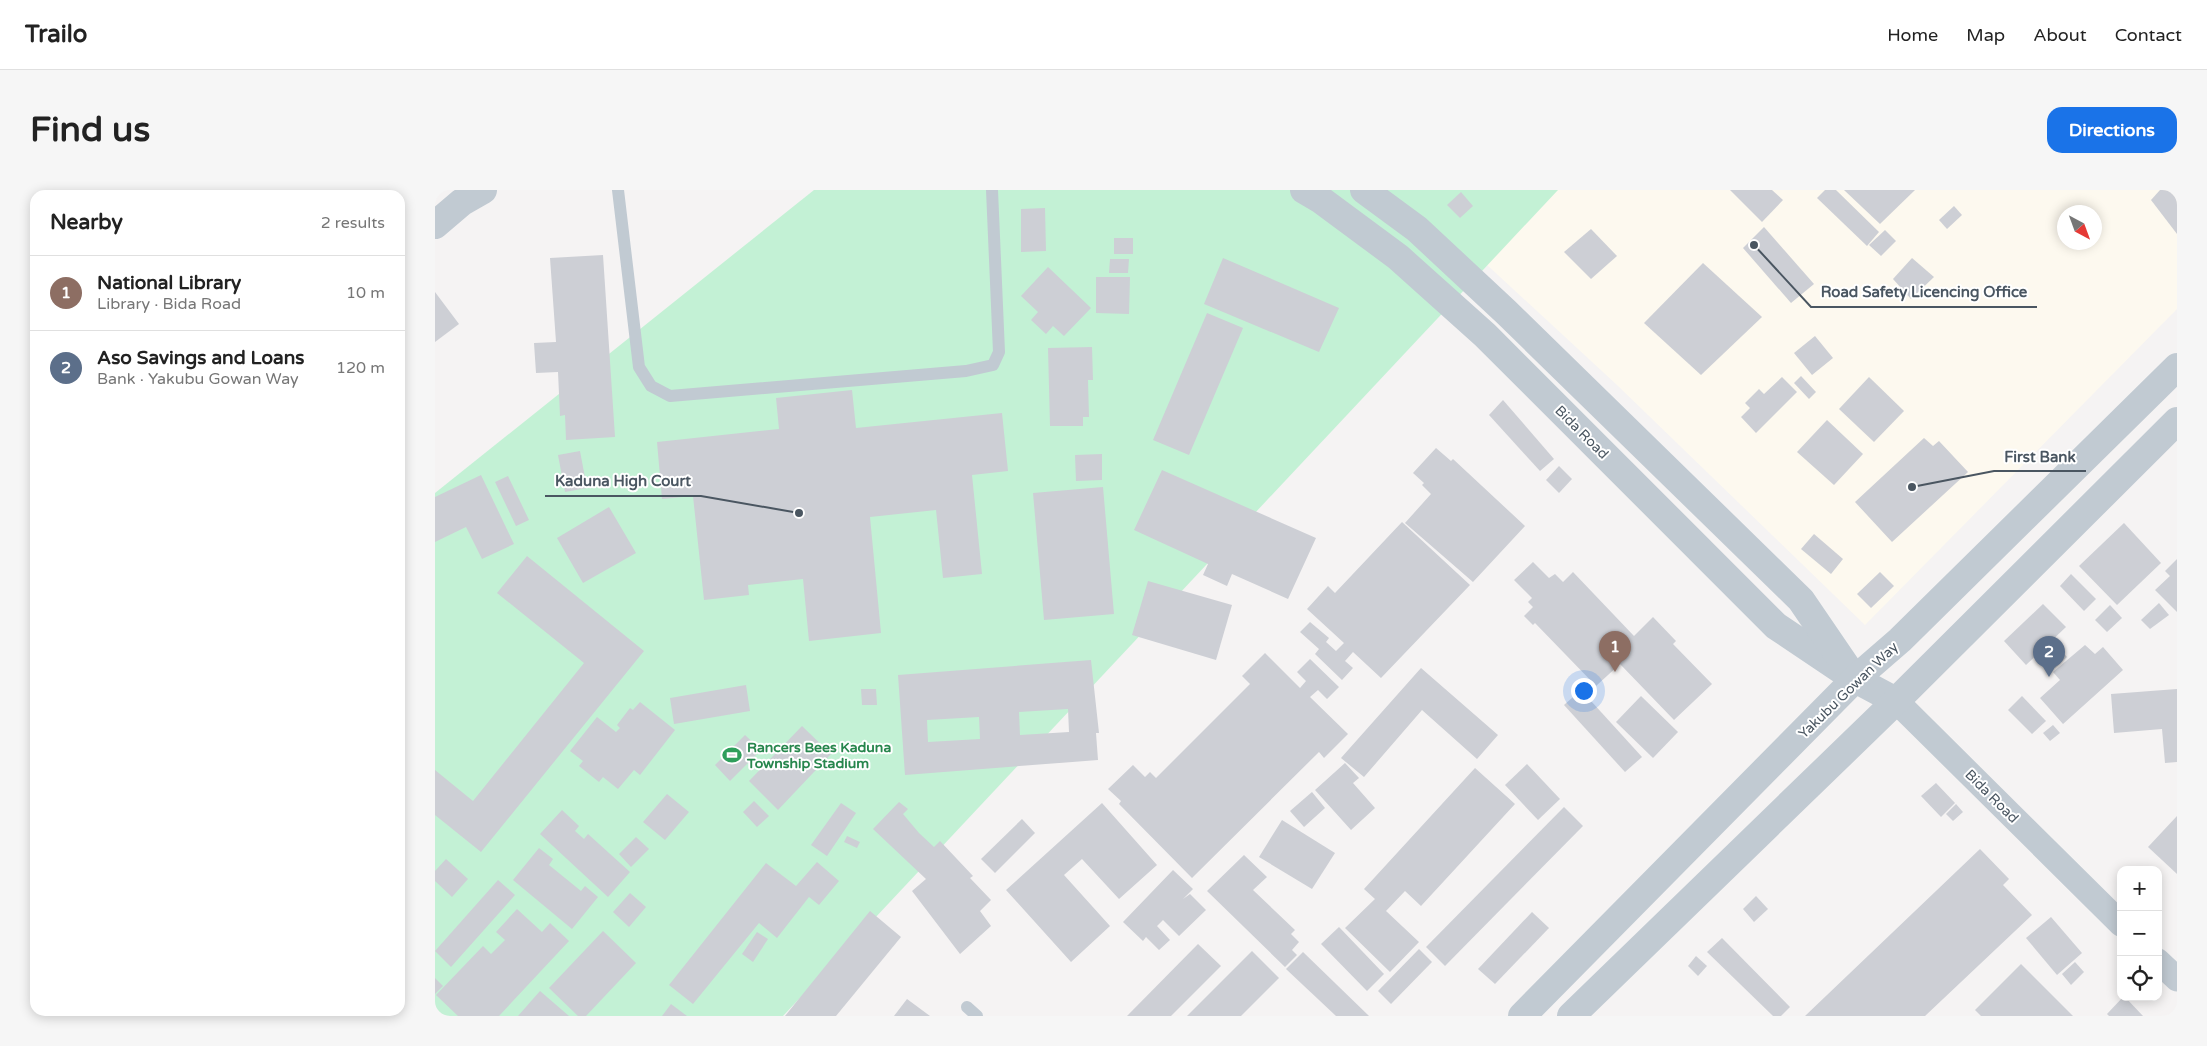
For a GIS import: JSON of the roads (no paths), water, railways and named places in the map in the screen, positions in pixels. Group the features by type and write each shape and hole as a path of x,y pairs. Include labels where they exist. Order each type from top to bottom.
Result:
{"street":[{"path":"435,225 462,202 483,190"},
{"name":"Bida Road","path":"1304,190 1321,200 1398,257 1485,335 1776,626 1855,679 1896,701 2117,920"},
{"name":"Bida Road","path":"1364,190 1417,229 1507,312 1801,600 1855,679"},
{"name":"Yakubu Gowan Way","path":"1522,1016 1855,679 1900,640 2177,366"},
{"path":"1571,1016 1896,701 2177,421"},
{"path":"2162,965 2177,979"}],"lane":[{"path":"618,190 639,367 651,386 670,396 967,371 993,365 999,352 992,190"},
{"path":"967,1006 977,1016"}],"place":[{"name":"Road Safety Licencing Office","path":"1754,245"},
{"name":"First Bank","path":"1912,487"},
{"name":"Kaduna High Court","path":"799,513"},
{"name":"National Library","path":"1615,672"},
{"name":"Aso Savings and Loans","path":"2049,677"},
{"name":"Rancers Bees Kaduna Township Stadium","path":"732,755"}]}
